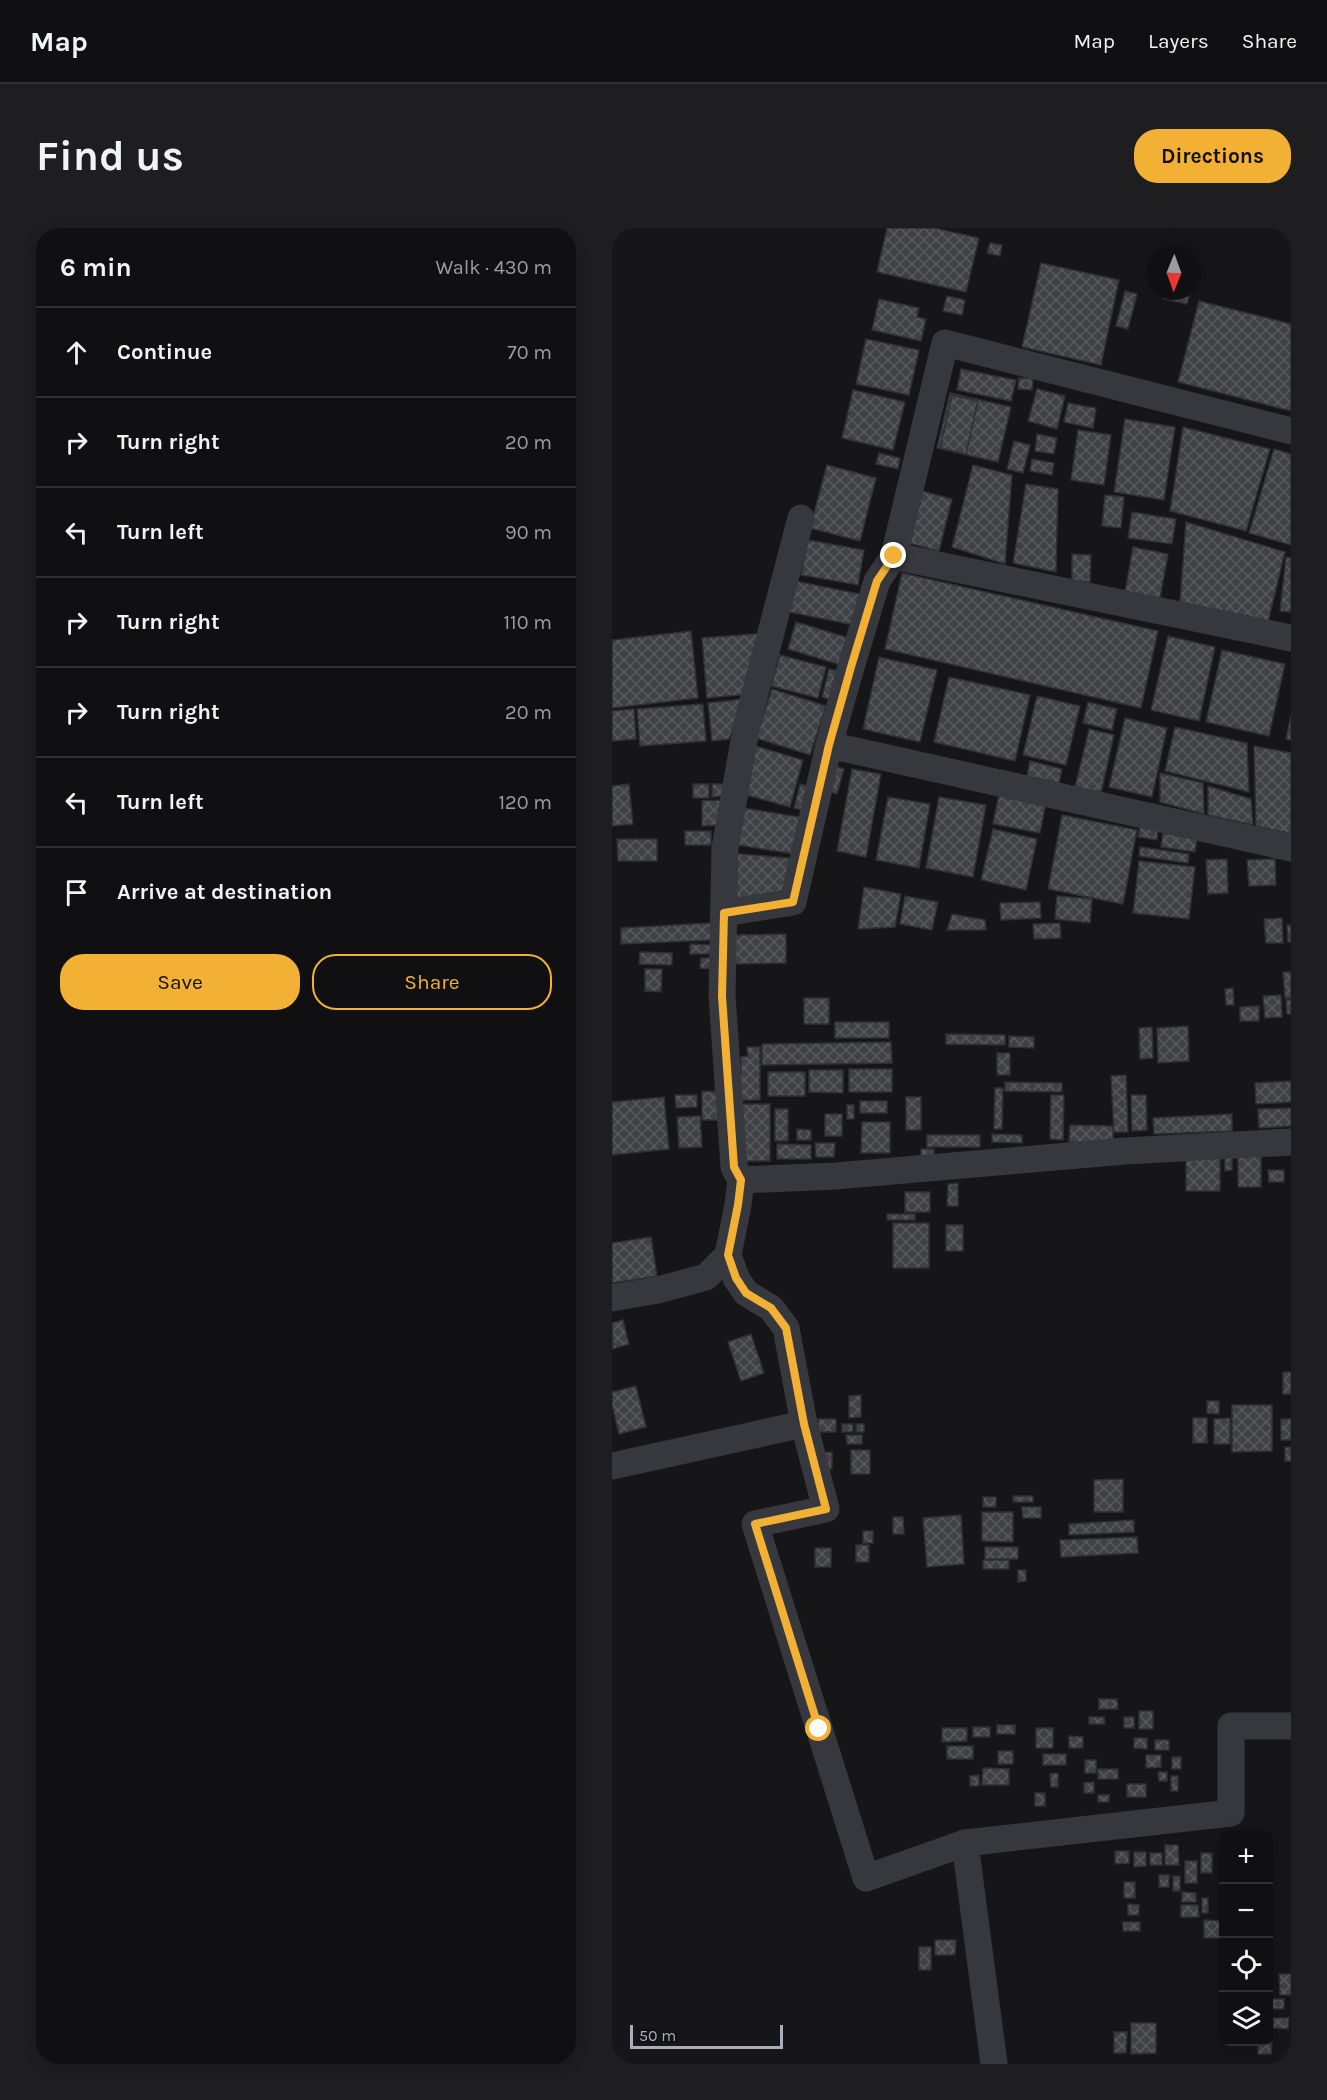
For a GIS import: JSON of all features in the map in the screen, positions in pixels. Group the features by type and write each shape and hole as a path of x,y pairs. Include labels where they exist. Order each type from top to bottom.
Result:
{"street":[{"path":"724,913 793,902 829,745 877,581 894,556 945,343 1291,431"},
{"path":"801,518 747,723 725,848 722,996 734,1167 741,1180 728,1255 736,1278 746,1293 771,1308 786,1328 804,1424 826,1509 755,1524 866,1878 965,1843 1232,1813 1231,1726 1291,1726"},
{"path":"894,556 1291,638"},
{"path":"829,745 1291,848"},
{"path":"741,1180 836,1176 1125,1150 1291,1142"},
{"path":"612,1298 658,1290 705,1277 728,1255"},
{"path":"612,1466 804,1424"},
{"path":"965,1843 994,2064"}],"building":[{"path":"887,228 934,228 979,238 966,292 877,272"},
{"path":"990,243 1002,245 1000,256 987,253"},
{"path":"1041,263 1119,280 1101,365 1022,347"},
{"path":"1125,291 1137,294 1128,329 1116,326"},
{"path":"947,296 965,300 962,315 943,311"},
{"path":"879,299 919,308 917,317 926,319 921,341 872,330"},
{"path":"1169,300 1188,300 1187,304"},
{"path":"1199,301 1291,324 1291,411 1178,382"},
{"path":"866,339 919,350 909,395 856,384"},
{"path":"961,369 1016,380 1011,401 957,390"},
{"path":"1019,378 1033,379 1032,390 1018,389"},
{"path":"1037,389 1065,396 1057,429 1028,421"},
{"path":"853,390 905,402 893,450 842,438"},
{"path":"950,393 1011,407 998,462 937,448"},
{"path":"952,395 978,401 966,454 940,448"},
{"path":"1068,403 1096,408 1093,428 1064,422"},
{"path":"1125,419 1175,427 1164,500 1114,492"},
{"path":"1183,427 1270,449 1246,531 1170,511"},
{"path":"1078,430 1111,435 1104,485 1071,480"},
{"path":"1037,434 1057,438 1054,454 1035,451"},
{"path":"1014,441 1030,445 1023,473 1007,469"},
{"path":"1274,449 1291,454 1291,545 1249,533"},
{"path":"879,453 900,458 898,469 876,464"},
{"path":"1032,459 1054,463 1052,475 1030,471"},
{"path":"827,465 876,478 860,541 810,528"},
{"path":"973,465 1012,475 1005,564 952,547"},
{"path":"1026,484 1058,489 1056,572 1013,563"},
{"path":"918,490 952,499 939,551 905,542"},
{"path":"1105,495 1124,497 1121,528 1102,526"},
{"path":"1132,512 1176,519 1172,544 1128,538"},
{"path":"1186,522 1285,552 1268,622 1180,602"},
{"path":"808,540 864,550 858,585 801,575"},
{"path":"1133,547 1168,554 1160,598 1125,592"},
{"path":"1072,554 1091,555 1090,582 1072,581"},
{"path":"1286,557 1291,558 1291,612 1280,611"},
{"path":"902,573 1158,631 1141,708 885,649"},
{"path":"795,581 860,594 854,625 789,612"},
{"path":"796,622 852,639 844,666 788,649"},
{"path":"691,631 698,698 612,708 612,640"},
{"path":"767,633 749,694 707,698 702,638"},
{"path":"1168,636 1215,647 1199,721 1151,710"},
{"path":"1222,650 1285,664 1269,736 1206,722"},
{"path":"780,655 826,667 818,698 771,686"},
{"path":"879,657 937,670 920,742 863,729"},
{"path":"829,669 843,672 836,701 822,697"},
{"path":"949,677 1030,695 1015,761 934,742"},
{"path":"772,689 826,706 810,755 756,738"},
{"path":"1037,696 1080,706 1066,765 1023,755"},
{"path":"744,699 729,739 712,741 708,703"},
{"path":"1088,702 1117,709 1112,730 1083,723"},
{"path":"703,704 706,741 640,746 637,709"},
{"path":"634,709 636,739 612,741 612,711"},
{"path":"1291,715 1291,740 1286,739"},
{"path":"1125,718 1167,728 1152,797 1109,787"},
{"path":"1175,727 1247,743 1249,792 1165,771"},
{"path":"1089,729 1114,735 1101,793 1075,787"},
{"path":"752,745 803,760 790,807 739,793"},
{"path":"1254,746 1291,753 1291,834 1256,826"},
{"path":"1030,761 1062,769 1059,783 1027,776"},
{"path":"830,765 844,769 837,794 823,790"},
{"path":"852,769 881,774 866,857 837,851"},
{"path":"1160,773 1203,783 1204,814 1160,802"},
{"path":"629,784 633,824 612,826 612,786"},
{"path":"693,784 709,784 709,798 693,798"},
{"path":"712,784 726,784 726,796 712,797"},
{"path":"800,784 812,787 806,811 794,808"},
{"path":"1208,786 1251,799 1253,825 1208,815"},
{"path":"999,794 1046,803 1040,833 993,824"},
{"path":"888,797 930,804 919,868 876,860"},
{"path":"939,797 986,805 973,877 926,868"},
{"path":"721,800 721,825 702,826 702,801"},
{"path":"744,808 806,818 800,855 738,845"},
{"path":"1062,815 1137,830 1123,904 1048,889"},
{"path":"1140,827 1158,829 1157,840 1138,837"},
{"path":"993,829 1037,839 1026,890 981,880"},
{"path":"685,831 711,831 711,845 685,845"},
{"path":"1163,833 1197,838 1195,852 1161,847"},
{"path":"617,839 657,839 657,861 618,861"},
{"path":"1140,847 1189,854 1188,863 1139,856"},
{"path":"729,853 789,858 786,897 729,902"},
{"path":"1227,859 1228,893 1208,894 1206,860"},
{"path":"1275,859 1276,885 1249,886 1247,860"},
{"path":"1139,861 1195,867 1189,919 1133,913"},
{"path":"864,887 901,894 895,927 858,929"},
{"path":"905,896 938,902 932,930 900,924"},
{"path":"1057,896 1092,899 1090,923 1055,919"},
{"path":"1040,902 1041,918 1001,920 1000,903"},
{"path":"952,914 985,920 986,930 947,930"},
{"path":"1282,918 1283,943 1266,943 1264,919"},
{"path":"711,923 712,940 621,944 621,928"},
{"path":"1060,923 1061,938 1034,939 1033,924"},
{"path":"1287,925 1291,925 1291,942 1288,942"},
{"path":"786,934 786,963 731,964 731,935"},
{"path":"690,944 718,945 718,954 690,954"},
{"path":"640,952 672,953 672,965 639,964"},
{"path":"701,958 714,958 713,969 700,968"},
{"path":"645,969 662,969 661,992 645,991"},
{"path":"1283,972 1291,972 1291,998 1285,998"},
{"path":"1233,988 1234,1005 1226,1005 1225,989"},
{"path":"1281,995 1282,1017 1265,1018 1263,996"},
{"path":"804,998 829,998 829,1024 804,1024"},
{"path":"1286,1000 1291,1000 1291,1014 1287,1014"},
{"path":"1259,1006 1259,1021 1240,1021 1240,1007"},
{"path":"835,1022 889,1022 889,1038 835,1038"},
{"path":"1188,1026 1189,1061 1158,1063 1157,1028"},
{"path":"1152,1027 1153,1058 1140,1059 1139,1028"},
{"path":"946,1034 1005,1035 1005,1045 946,1044"},
{"path":"1009,1036 1034,1037 1034,1048 1009,1047"},
{"path":"891,1042 892,1063 762,1065 762,1044"},
{"path":"747,1047 760,1047 760,1100 732,1100 731,1072 741,1073 741,1057 748,1056"},
{"path":"997,1053 1010,1053 1010,1075 997,1075"},
{"path":"849,1069 892,1069 892,1092 849,1092"},
{"path":"809,1070 843,1070 843,1093 809,1092"},
{"path":"768,1072 805,1072 805,1096 768,1096"},
{"path":"1126,1075 1128,1132 1114,1132 1111,1076"},
{"path":"1291,1081 1291,1102 1256,1104 1255,1083"},
{"path":"1005,1082 1062,1083 1062,1092 1005,1091"},
{"path":"995,1088 1003,1088 1002,1129 994,1129"},
{"path":"702,1091 719,1092 719,1120 702,1120"},
{"path":"675,1095 697,1095 697,1107 676,1108"},
{"path":"1051,1095 1064,1095 1063,1140 1050,1139"},
{"path":"1131,1095 1146,1095 1147,1130 1132,1131"},
{"path":"664,1097 669,1149 612,1155 612,1102"},
{"path":"906,1097 921,1097 921,1130 906,1130"},
{"path":"860,1101 887,1101 887,1113 860,1113"},
{"path":"737,1104 770,1104 770,1161 736,1161"},
{"path":"847,1105 854,1105 854,1119 847,1119"},
{"path":"1291,1108 1291,1126 1259,1128 1258,1109"},
{"path":"775,1109 788,1109 788,1141 775,1141"},
{"path":"825,1114 842,1114 842,1136 825,1136"},
{"path":"1232,1114 1232,1131 1154,1134 1153,1118"},
{"path":"700,1116 702,1147 679,1148 677,1117"},
{"path":"862,1122 890,1122 890,1153 861,1153"},
{"path":"1070,1125 1113,1126 1113,1143 1069,1142"},
{"path":"797,1129 811,1130 811,1140 797,1140"},
{"path":"992,1134 1022,1135 1022,1143 992,1142"},
{"path":"927,1135 980,1135 980,1147 927,1147"},
{"path":"815,1143 835,1143 834,1157 816,1157"},
{"path":"777,1144 811,1145 811,1159 777,1159"},
{"path":"921,1149 934,1149 934,1159 921,1158"},
{"path":"1238,1152 1261,1152 1261,1187 1238,1187"},
{"path":"1225,1154 1232,1154 1232,1170 1225,1171"},
{"path":"1186,1156 1220,1156 1220,1191 1186,1191"},
{"path":"1268,1170 1284,1170 1284,1182 1269,1182"},
{"path":"958,1183 958,1206 947,1206 948,1184"},
{"path":"905,1192 930,1192 930,1212 905,1212"},
{"path":"887,1214 915,1214 915,1220 887,1220"},
{"path":"893,1223 929,1223 929,1268 893,1268"},
{"path":"946,1225 963,1225 963,1251 946,1251"},
{"path":"651,1237 657,1276 612,1283 612,1243"},
{"path":"623,1320 629,1344 613,1349 612,1323"},
{"path":"751,1334 764,1373 741,1381 728,1342"},
{"path":"1283,1372 1291,1372 1291,1394 1283,1394"},
{"path":"636,1386 646,1427 619,1434 612,1405 612,1392"},
{"path":"861,1395 861,1417 849,1418 849,1396"},
{"path":"1207,1401 1219,1401 1219,1414 1207,1413"},
{"path":"1232,1405 1272,1405 1272,1451 1232,1452"},
{"path":"1193,1418 1207,1418 1207,1443 1193,1443"},
{"path":"1230,1418 1230,1444 1214,1444 1214,1419"},
{"path":"818,1419 836,1419 836,1432 818,1432"},
{"path":"1281,1419 1291,1419 1291,1440 1281,1440"},
{"path":"842,1424 853,1424 853,1432 842,1432"},
{"path":"856,1424 864,1424 864,1432 856,1432"},
{"path":"846,1435 862,1435 862,1444 847,1444"},
{"path":"1285,1447 1291,1447 1291,1461 1285,1461"},
{"path":"851,1450 870,1450 870,1474 851,1474"},
{"path":"832,1452 832,1469 819,1469 819,1453"},
{"path":"1123,1479 1123,1512 1094,1512 1094,1480"},
{"path":"1013,1496 1033,1496 1033,1502 1013,1502"},
{"path":"983,1497 996,1497 996,1507 983,1507"},
{"path":"1022,1507 1041,1507 1041,1518 1023,1518"},
{"path":"982,1512 1013,1512 1013,1542 982,1541"},
{"path":"961,1515 964,1564 927,1567 923,1518"},
{"path":"893,1517 903,1517 904,1534 893,1534"},
{"path":"1134,1520 1134,1532 1069,1535 1069,1524"},
{"path":"863,1531 873,1531 873,1543 863,1543"},
{"path":"1137,1537 1138,1553 1061,1557 1060,1540"},
{"path":"856,1545 869,1545 869,1562 856,1562"},
{"path":"985,1547 1018,1547 1018,1559 985,1559"},
{"path":"815,1548 831,1548 831,1567 815,1567"},
{"path":"983,1560 1009,1560 1009,1569 983,1569"},
{"path":"1018,1570 1026,1570 1026,1581 1018,1582"},
{"path":"1099,1699 1117,1699 1118,1709 1099,1709"},
{"path":"1139,1711 1153,1711 1153,1729 1139,1729"},
{"path":"1089,1717 1104,1717 1105,1724 1089,1724"},
{"path":"1124,1717 1134,1717 1134,1728 1124,1728"},
{"path":"997,1725 1015,1725 1015,1734 997,1734"},
{"path":"973,1727 990,1727 990,1737 973,1737"},
{"path":"942,1728 967,1728 967,1741 942,1742"},
{"path":"1036,1728 1053,1728 1053,1748 1036,1748"},
{"path":"1069,1736 1083,1737 1083,1748 1069,1748"},
{"path":"1134,1738 1147,1738 1147,1749 1134,1748"},
{"path":"1155,1740 1169,1740 1169,1750 1155,1750"},
{"path":"947,1746 973,1746 973,1759 947,1759"},
{"path":"998,1751 1013,1751 1013,1764 998,1764"},
{"path":"1043,1754 1066,1754 1066,1765 1043,1765"},
{"path":"1146,1755 1161,1755 1161,1767 1146,1768"},
{"path":"1172,1757 1181,1757 1181,1769 1172,1769"},
{"path":"1085,1760 1096,1760 1096,1773 1085,1773"},
{"path":"983,1768 1009,1769 1009,1785 982,1785"},
{"path":"1098,1769 1118,1769 1118,1779 1098,1779"},
{"path":"1158,1772 1167,1772 1167,1781 1159,1781"},
{"path":"1058,1773 1058,1787 1051,1787 1050,1774"},
{"path":"979,1775 979,1786 970,1786 970,1776"},
{"path":"1171,1776 1178,1776 1178,1791 1171,1791"},
{"path":"1094,1782 1094,1793 1084,1793 1084,1783"},
{"path":"1127,1784 1146,1784 1146,1797 1127,1797"},
{"path":"1035,1793 1045,1793 1045,1806 1035,1806"},
{"path":"1098,1795 1109,1795 1109,1802 1098,1802"},
{"path":"1165,1845 1178,1845 1179,1865 1165,1865"},
{"path":"1115,1851 1129,1851 1129,1863 1115,1864"},
{"path":"1134,1852 1146,1852 1146,1866 1134,1867"},
{"path":"1150,1853 1162,1853 1162,1865 1150,1865"},
{"path":"1201,1853 1212,1853 1212,1873 1201,1873"},
{"path":"1185,1861 1197,1861 1197,1883 1185,1883"},
{"path":"1159,1875 1169,1875 1169,1887 1159,1887"},
{"path":"1173,1876 1180,1876 1180,1891 1173,1891"},
{"path":"1124,1882 1135,1882 1135,1898 1124,1898"},
{"path":"1182,1892 1196,1893 1196,1902 1182,1902"},
{"path":"1202,1898 1208,1898 1208,1913 1202,1913"},
{"path":"1128,1904 1139,1905 1139,1915 1128,1915"},
{"path":"1181,1905 1198,1905 1199,1917 1181,1917"},
{"path":"1204,1920 1219,1921 1219,1938 1204,1938"},
{"path":"1123,1922 1140,1922 1140,1931 1123,1931"},
{"path":"935,1940 956,1940 955,1955 935,1955"},
{"path":"919,1947 931,1947 931,1970 919,1970"},
{"path":"1279,1974 1291,1974 1291,1995 1280,1995"},
{"path":"1273,1999 1284,1999 1284,2009 1273,2009"},
{"path":"1273,2018 1289,2018 1288,2029 1273,2028"},
{"path":"1131,2023 1156,2023 1156,2053 1131,2054"},
{"path":"1114,2032 1127,2032 1126,2053 1114,2053"},
{"path":"1258,2046 1272,2046 1271,2054 1258,2054"}],"route":[{"path":"819,1729 755,1524 826,1509 804,1424 786,1328 771,1308 746,1293 736,1278 728,1255 741,1180 734,1167 722,996 724,913 793,902 829,745 851,667 877,581 894,556"}]}
